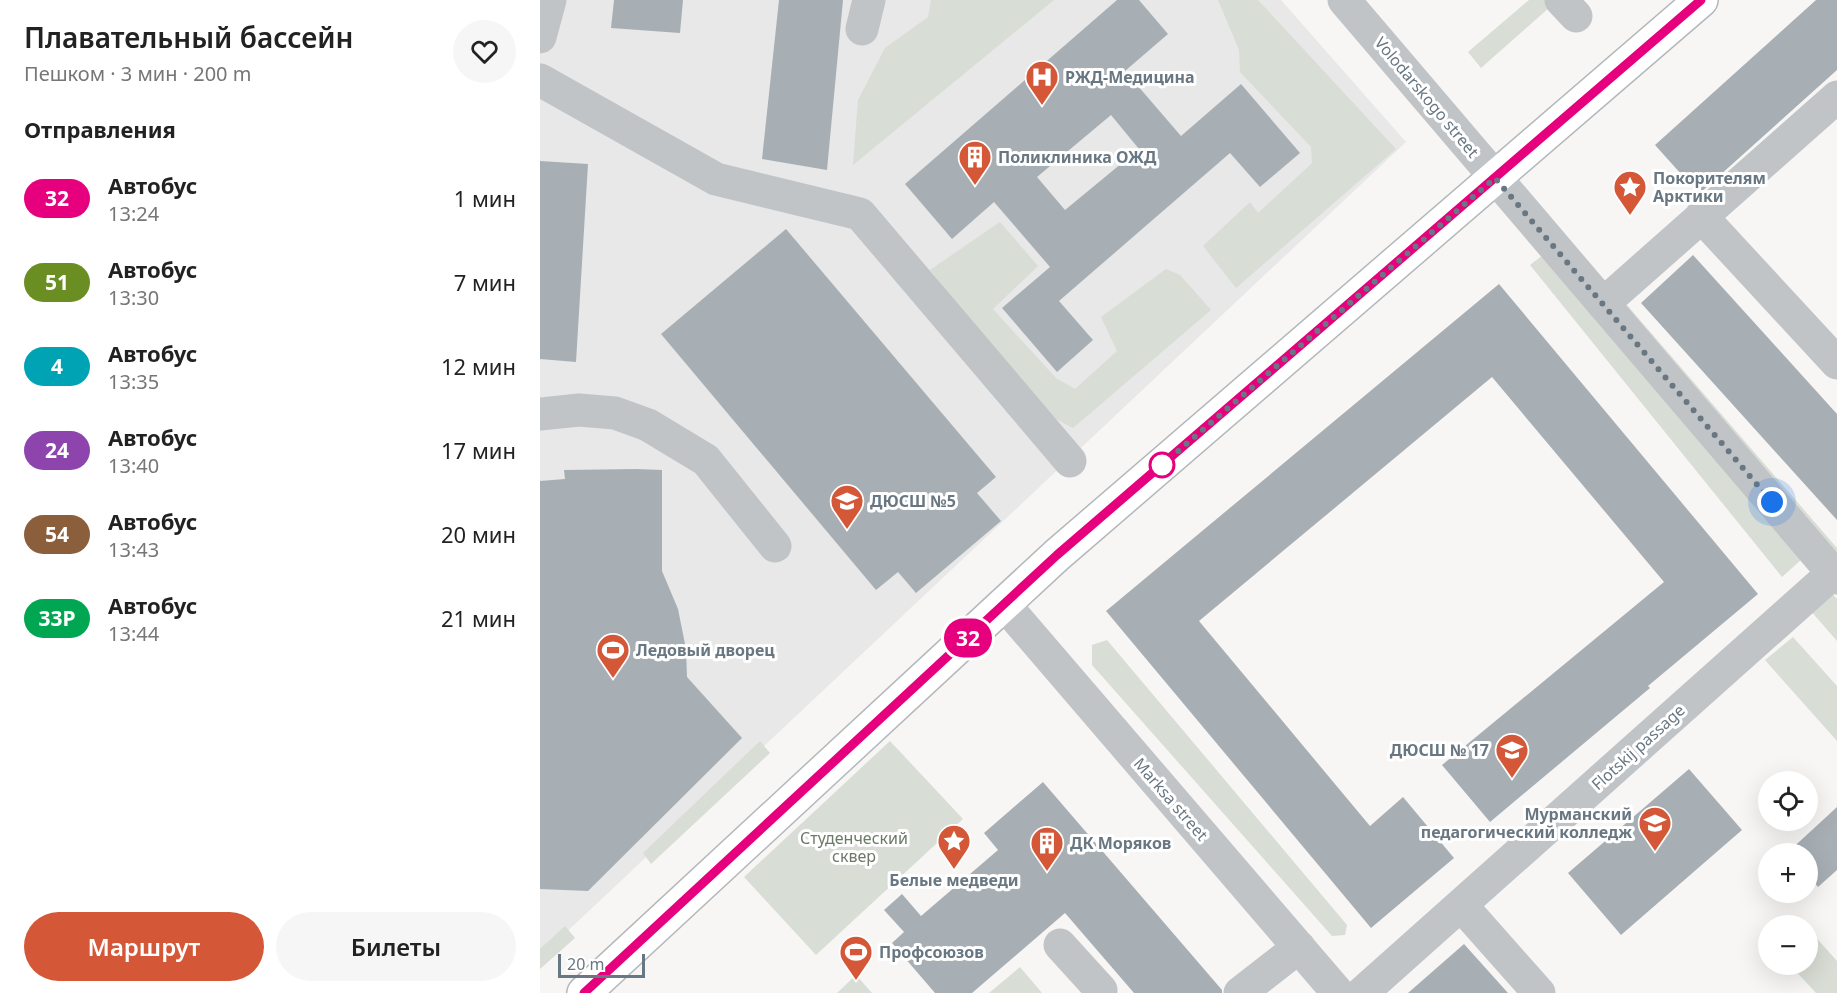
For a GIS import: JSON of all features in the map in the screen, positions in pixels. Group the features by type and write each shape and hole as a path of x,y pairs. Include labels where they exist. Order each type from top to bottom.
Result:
{"main road":[{"path":"584,993 1057,555 1701,0"}],"street":[{"path":"540,37 550,0"},
{"name":"Volodarskogo street","path":"1344,0 1835,576"},
{"path":"540,80 716,179 860,214 1070,462"},
{"path":"1603,304 1837,97"},
{"path":"1701,216 1837,363"},
{"path":"540,414 579,410 615,413 648,425 706,460 775,546"},
{"name":"Flotskij passage","path":"1362,993 1835,576"},
{"name":"Marksa street","path":"1004,604 1338,993"},
{"path":"1461,905 1539,993"},
{"path":"1060,945 1101,990 1101,993"},
{"path":"1240,993 1299,947"}],"shaded area":[{"path":"558,0 1281,0 1406,142 540,957 540,53"}],"green space":[{"path":"931,0 1054,0 853,165 858,100 885,48 928,17"},
{"path":"1218,0 1258,0 1396,149 1236,288 1203,246 1250,202 1258,213 1312,163 1311,147 1240,72 1239,50"},
{"path":"1529,0 1558,0 1481,68 1468,52"},
{"path":"1000,222 1038,266 993,309 1056,378 1075,389 1117,351 1101,317 1166,269 1180,275 1211,310 1073,428 1042,412 930,270"},
{"path":"1548,251 1802,559 1782,577 1530,265"},
{"path":"1627,305 1837,548 1837,571 1620,311"},
{"path":"1831,592 1837,599 1837,641 1810,610"},
{"path":"1793,637 1837,686 1837,741 1765,660"},
{"path":"1107,640 1347,925 1345,935 1332,936 1092,665 1092,645"},
{"path":"760,741 770,753 651,864 643,853"},
{"name":"Студенческий сквер","path":"890,741 963,819 816,955 744,877"},
{"path":"565,926 575,938 540,969 540,949"},
{"path":"1818,940 1837,961 1837,993 1816,993 1799,975 1818,975"},
{"path":"1020,967 1042,993 989,993"},
{"name":"Профсоюзов","path":"856,975 872,993 837,993"}],"building":[{"path":"614,0 683,0 680,33 611,28"},
{"path":"779,0 843,0 827,170 762,159"},
{"name":"Поликлиника ОЖД","path":"1117,0 1139,0 1168,34 1125,71 1181,136 1241,84 1300,153 1260,187 1230,153 1059,301 1093,340 1057,372 1002,308 1050,267 994,202 952,239 905,184","holes":["1111,115 1139,149 1065,210 1037,177"]},
{"path":"1816,0 1837,0 1837,70 1699,194 1655,145"},
{"path":"540,161 588,164 576,362 540,359"},
{"path":"786,229 996,477 977,493 1001,521 916,593 898,572 876,590 661,334"},
{"path":"1693,255 1837,414 1837,520 1641,303"},
{"path":"1499,284 1758,594 1490,822 1442,765 1664,582 1492,377 1199,621 1370,826 1403,797 1454,858 1371,928 1106,611"},
{"name":"Ледовый дворец","path":"564,470 662,470 662,571 678,609 686,649 687,677 742,738 588,891 540,889 540,481 565,479"},
{"name":"Мурманский педагогический колледж","path":"1689,769 1742,830 1621,935 1568,873"},
{"name":"ДК Моряков","path":"1043,782 1222,990 1222,993 1134,993 1065,913 972,993 935,993 892,943 904,932 884,910 902,894 921,916 998,850 984,833"},
{"path":"1837,807 1837,870 1818,887 1818,843 1798,843 1811,831 1818,831 1818,825"},
{"path":"1464,944 1508,993 1408,993"}],"bus line":[{"name":"32","path":"584,993 1057,555 1701,0"}],"place":[{"name":"РЖД-Медицина","path":"1042,106"},
{"name":"Поликлиника ОЖД","path":"975,186"},
{"name":"Покорителям Арктики","path":"1630,216"},
{"name":"ДЮСШ №5","path":"847,530"},
{"name":"Ледовый дворец","path":"613,679"},
{"name":"ДЮСШ № 17","path":"1512,779"},
{"name":"Мурманский педагогический колледж","path":"1655,852"},
{"name":"Белые медведи","path":"954,870"},
{"name":"ДК Моряков","path":"1047,872"},
{"name":"Профсоюзов","path":"856,981"}],"route":[{"path":"1162,465 1495,178 1772,502"}]}
